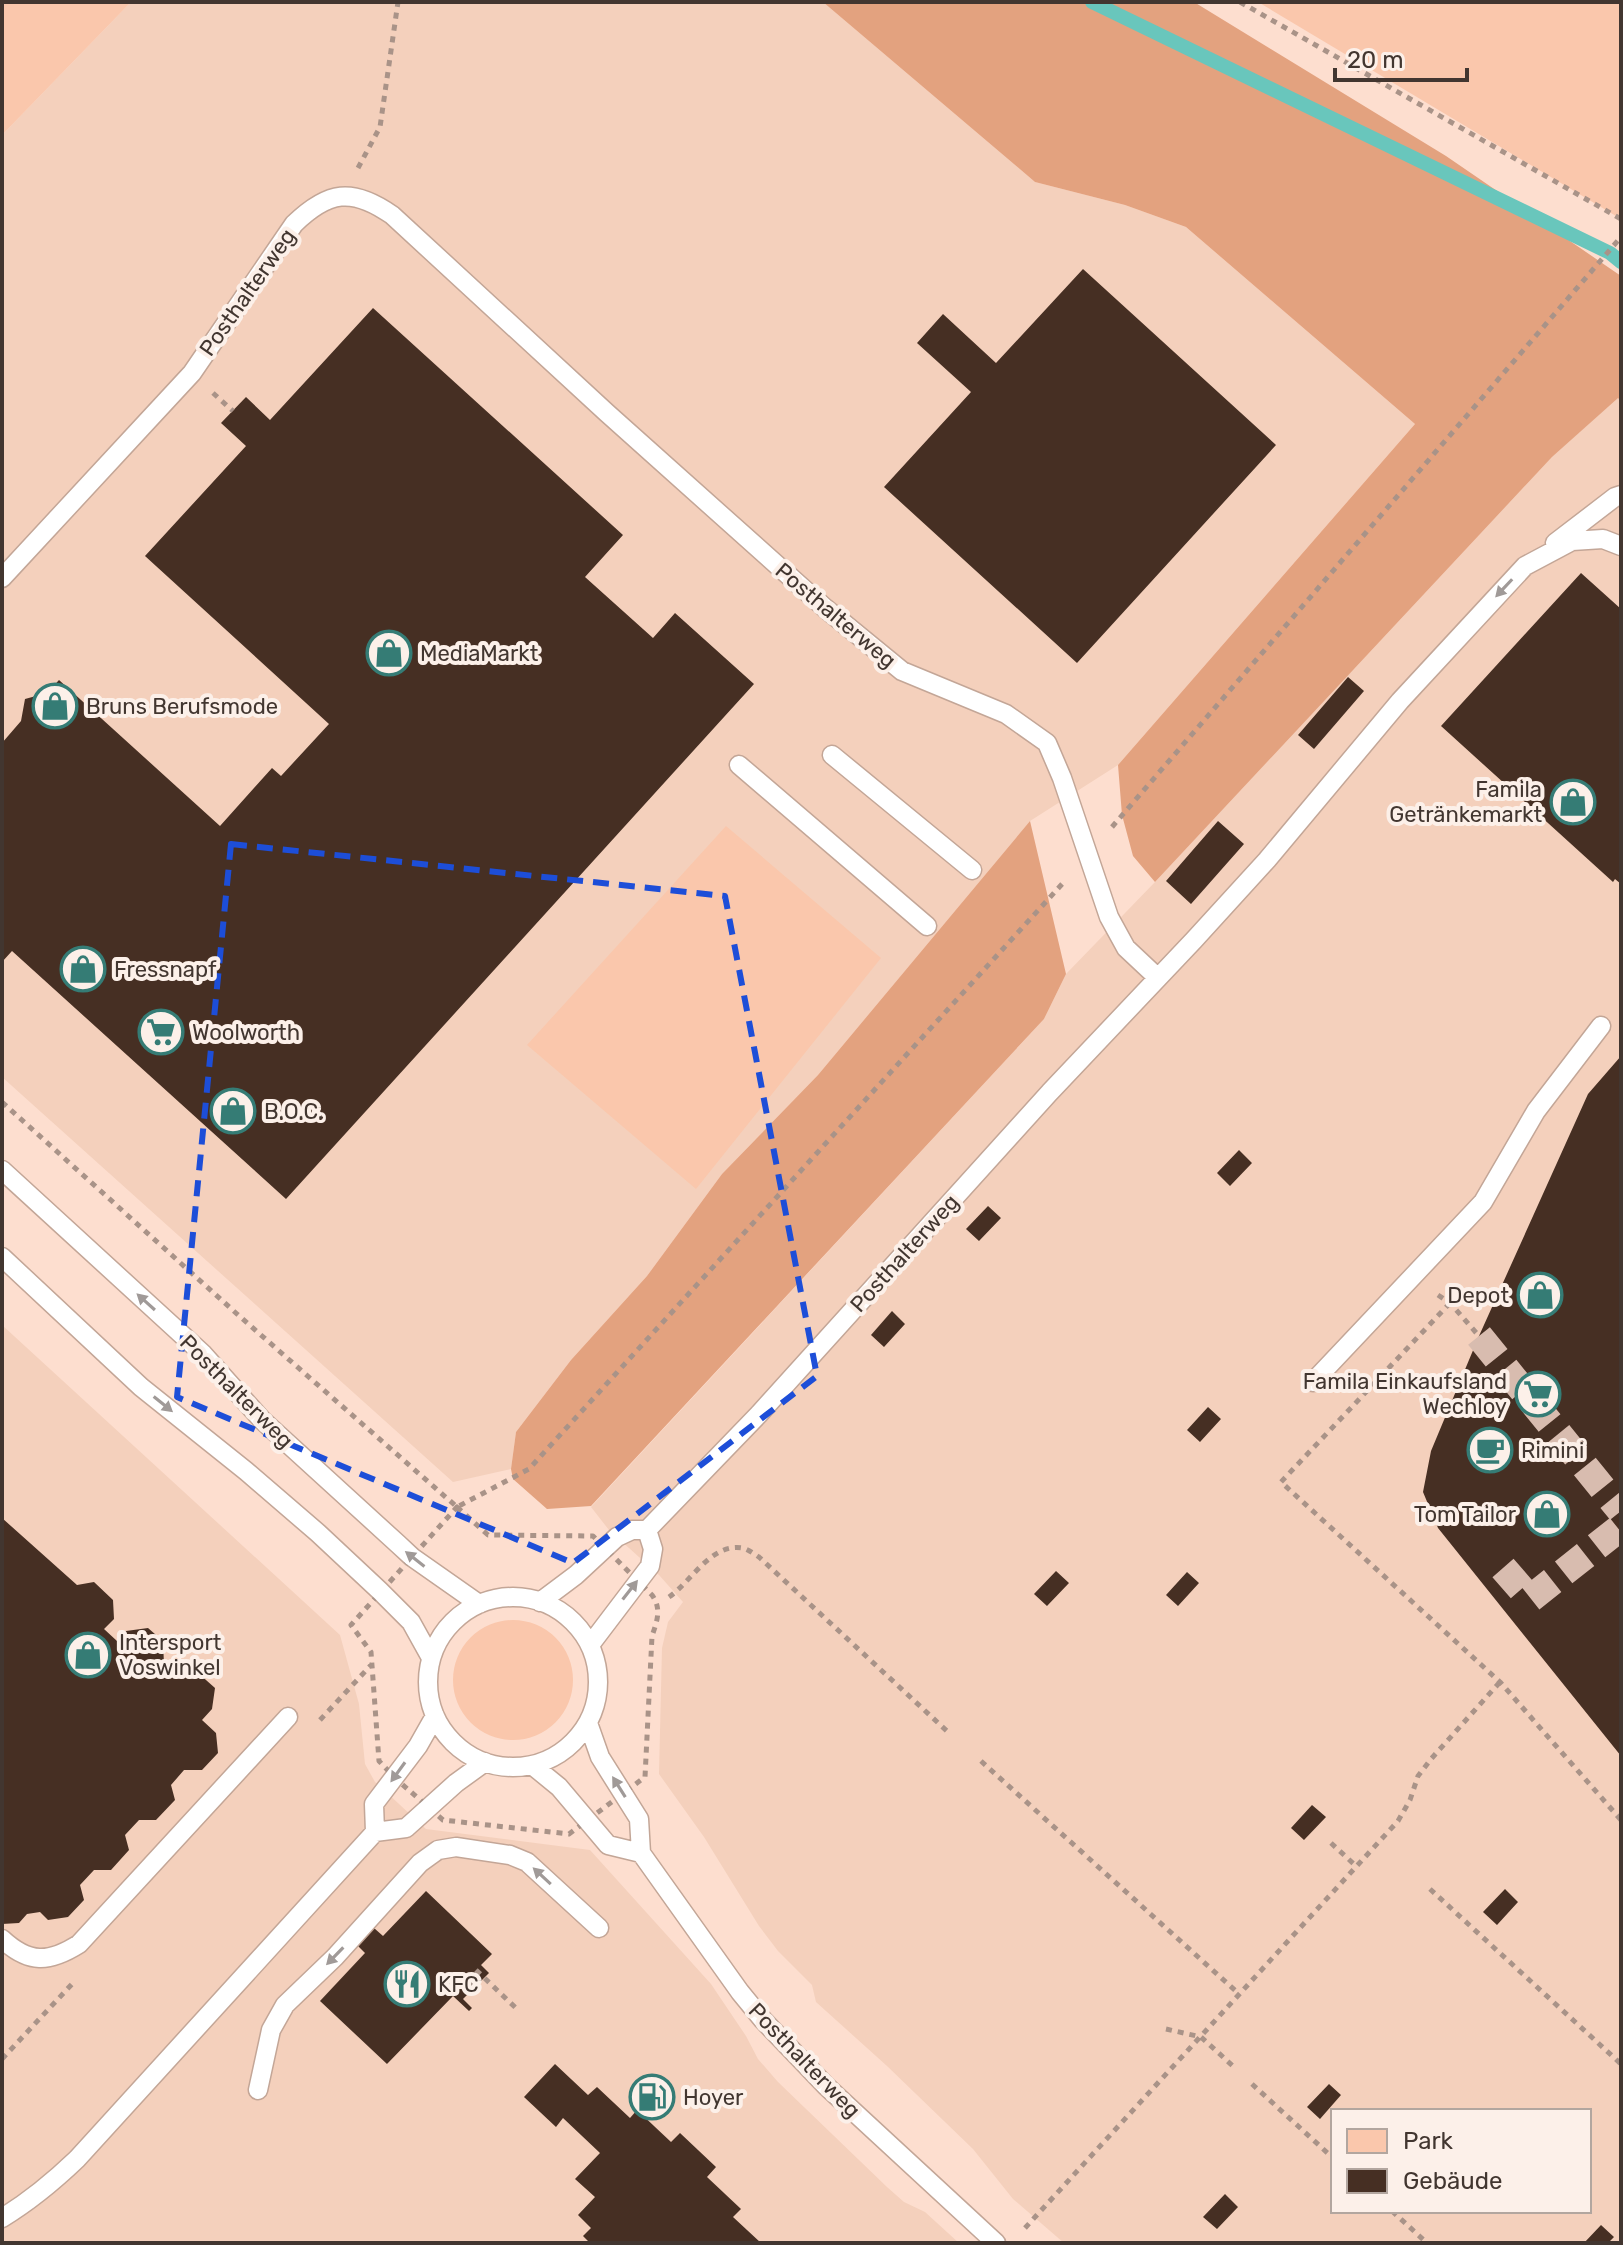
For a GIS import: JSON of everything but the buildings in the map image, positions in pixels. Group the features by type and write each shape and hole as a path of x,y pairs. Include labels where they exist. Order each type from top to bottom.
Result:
{"lane":[{"name":"Posthalterweg","path":"2,578 192,373 294,224 311,207 326,199 360,198 392,215 825,608 902,671 1006,714 1047,743 1109,917 1126,948 1158,978 1050,1092 759,1414 647,1530 621,1534 576,1575 540,1602"},
{"path":"1158,978 1267,860 1400,701 1525,566 1621,495"},
{"path":"1525,566 1572,541 1603,539 1621,546"},
{"path":"832,755 972,870"},
{"path":"739,765 927,926"},
{"path":"1313,1382 1483,1202 1536,1111 1601,1026"},
{"name":"Posthalterweg","path":"2,1170 203,1354 262,1420 412,1557 479,1604"},
{"path":"2,1257 141,1387 246,1471 380,1591 411,1622 431,1658"},
{"path":"590,1645 650,1566 653,1549 647,1530"},
{"path":"504,1598 540,1602 554,1607 568,1618 590,1645 598,1670 597,1697 588,1723 573,1744 551,1759 532,1765 500,1766 475,1759 454,1744 435,1716 430,1704 428,1681 431,1658 442,1635 458,1617 479,1604 504,1598"},
{"path":"375,1832 374,1804 418,1746 435,1716"},
{"path":"2,1939 13,1949 36,1958 59,1957 79,1944 288,1717"},
{"name":"Posthalterweg","path":"588,1723 600,1757 639,1819 641,1853 732,1981 772,2030 826,2086 996,2243"},
{"path":"2,2218 33,2198 77,2159 375,1832 406,1828 485,1762"},
{"path":"532,1765 559,1787 608,1845 641,1853"},
{"path":"258,2090 271,2030 285,2005 335,1957 420,1863 438,1850 456,1847 510,1855 527,1862 599,1928"}],"path":[{"path":"343,197 380,127 398,2"},
{"path":"1240,2 1621,219"},
{"path":"2,1102 237,1314 457,1507 488,1535 593,1536 658,1604 658,1618 652,1636 645,1777 569,1834 443,1820 395,1778 379,1761 371,1652 351,1625 457,1507 529,1469 1088,856 1621,237"},
{"path":"1479,1336 1450,1303 1281,1482 1500,1682 1621,1820"},
{"path":"658,1604 713,1556 725,1550 744,1548 759,1557 948,1732"},
{"path":"1020,2233 1398,1821 1410,1800 1418,1776 1500,1682"},
{"path":"981,1761 1238,1993"},
{"path":"1331,1843 1356,1866"},
{"path":"1430,1889 1621,2064"},
{"path":"476,1970 518,2010"},
{"path":"1166,2029 1201,2037 1234,2067"},
{"path":"1252,2084 1331,2156"},
{"path":"1394,2213 1427,2243"}],"highlighted area":[{"path":"231,844 725,896 817,1376 573,1563 177,1397"}],"shaded area":[{"path":"131,2 823,2 1035,182 1125,205 1186,227 1415,424 1118,765 1030,821 818,1075 722,1174 647,1276 571,1360 516,1432 511,1469 453,1482 2,1077 2,135"},
{"path":"823,2 1194,2 1446,156 1621,276 1621,401 1618,398 1552,457 1155,882 1133,856 1122,815 1118,765 1415,424 1186,227 1125,205 1035,182"},
{"path":"1618,397 1621,401 1621,2243 1064,2243 1013,2199 973,2149 816,2002 812,1985 778,1951 759,1926 704,1837 659,1774 662,1648 668,1622 683,1602 659,1575 609,1530 591,1507 1044,1019 1066,974 1552,457"},
{"path":"1030,821 1066,974 1044,1019 591,1506 547,1509 513,1479 511,1469 516,1432 571,1360 647,1276 722,1174 818,1075"},
{"path":"2,1325 340,1635 359,1704 365,1764 375,1782 426,1829 590,1850 711,1984 758,2059 778,2082 887,2187 904,2202 925,2212 959,2243 2,2243"}],"green space":[{"path":"2,2 131,2 2,135"},
{"path":"1258,2 1621,2 1621,219"},
{"path":"726,826 881,958 696,1189 527,1045"},
{"path":"513,1620 536,1625 555,1638 568,1657 573,1680 568,1703 555,1722 536,1735 513,1740 490,1735 471,1722 458,1703 453,1680 458,1657 471,1638 490,1625"}],"waterway":[{"path":"1092,2 1610,253 1621,262"}],"tunnel":[{"path":"1479,1336 1621,1511"},
{"path":"1503,1568 1530,1599 1621,1527"}],"place":[{"name":"MediaMarkt","path":"389,653"},
{"name":"Bruns Berufsmode","path":"55,706"},
{"name":"Famila Getränkemarkt","path":"1573,802"},
{"name":"Fressnapf","path":"83,969"},
{"name":"Woolworth","path":"161,1032"},
{"name":"B.O.C.","path":"233,1111"},
{"name":"Depot","path":"1540,1295"},
{"name":"Famila Einkaufsland Wechloy","path":"1538,1394"},
{"name":"Rimini","path":"1490,1450"},
{"name":"Tom Tailor","path":"1547,1514"},
{"name":"Intersport Voswinkel","path":"88,1655"},
{"name":"KFC","path":"407,1984"},
{"name":"Hoyer","path":"652,2097"}]}
